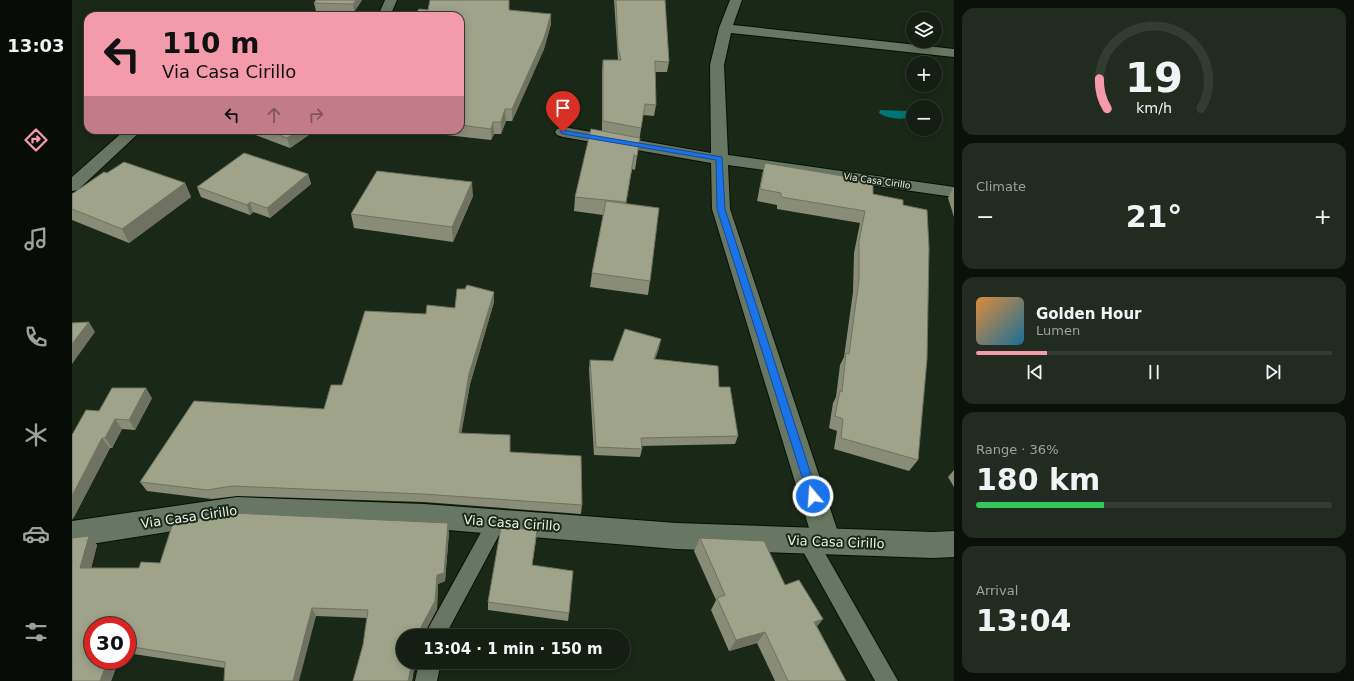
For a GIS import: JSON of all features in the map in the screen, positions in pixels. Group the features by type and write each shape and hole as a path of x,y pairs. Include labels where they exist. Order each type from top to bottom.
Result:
{"street":[{"path":"386,12 391,0"},
{"path":"736,0 725,28 718,65 721,209 817,541"},
{"path":"725,28 954,53"},
{"name":"Via Casa Cirillo","path":"563,132 719,159 954,192"},
{"path":"72,186 130,134"},
{"name":"Via Casa Cirillo","path":"72,534 237,509 424,516 676,536 934,545 954,544"}],"lane":[{"path":"438,629 497,522"},
{"path":"817,541 887,681"},
{"path":"426,681 429,669"}],"water":[{"path":"880,110 906,111 906,118 891,118 879,113"}],"building":[{"path":"316,0 356,0 353,4 314,3"},
{"path":"430,0 509,0 509,10 551,14 544,38 512,109 505,109 501,122 493,122 491,129 464,126 464,12 417,12 419,9 428,10"},
{"path":"616,0 665,0 669,62 655,61 656,105 645,104 641,128 603,121 603,60 621,60 618,48"},
{"path":"591,129 640,138 637,156 634,155 626,202 575,197"},
{"path":"276,134 293,134 287,138"},
{"path":"244,153 308,174 267,208 250,202 247,205 197,187"},
{"path":"124,162 185,183 122,229 72,209 72,194 104,172 107,173"},
{"path":"765,163 873,181 873,194 903,200 903,205 927,210 929,248 927,359 918,460 841,438 843,419 835,416 840,391 842,392 846,353 849,354 859,280 859,241 865,211 781,197 781,193 760,189"},
{"path":"377,171 472,182 452,227 351,214"},
{"path":"606,201 659,208 650,281 592,273"},
{"path":"467,285 494,292 469,374 459,433 510,435 510,452 581,456 582,505 423,494 232,486 207,490 140,482 194,401 324,409 331,385 342,385 365,311 426,314 427,305 455,308 457,289 465,289"},
{"path":"89,322 72,344 72,323"},
{"path":"625,329 661,339 654,359 718,366 719,387 730,387 738,436 641,438 642,449 596,447 590,360 613,361"},
{"path":"112,388 146,388 129,420 115,419 105,438 102,438 72,496 72,435 86,410 99,411"},
{"path":"232,513 448,523 444,573 437,575 435,601 421,627 422,629 396,629 396,669 411,669 408,681 353,681 363,645 368,610 312,608 293,681 224,681 225,662 136,647 136,617 84,617 84,669 105,669 100,681 72,681 72,538 89,536 80,568 139,568 141,562 160,563 173,523"},
{"path":"501,527 537,530 532,565 573,571 569,613 488,602"},
{"path":"700,538 764,541 785,585 799,580 823,619 814,622 846,681 788,681 765,632 736,640 717,598 725,595"}],"route":[{"path":"563,132 719,159 721,209 813,496"}]}
